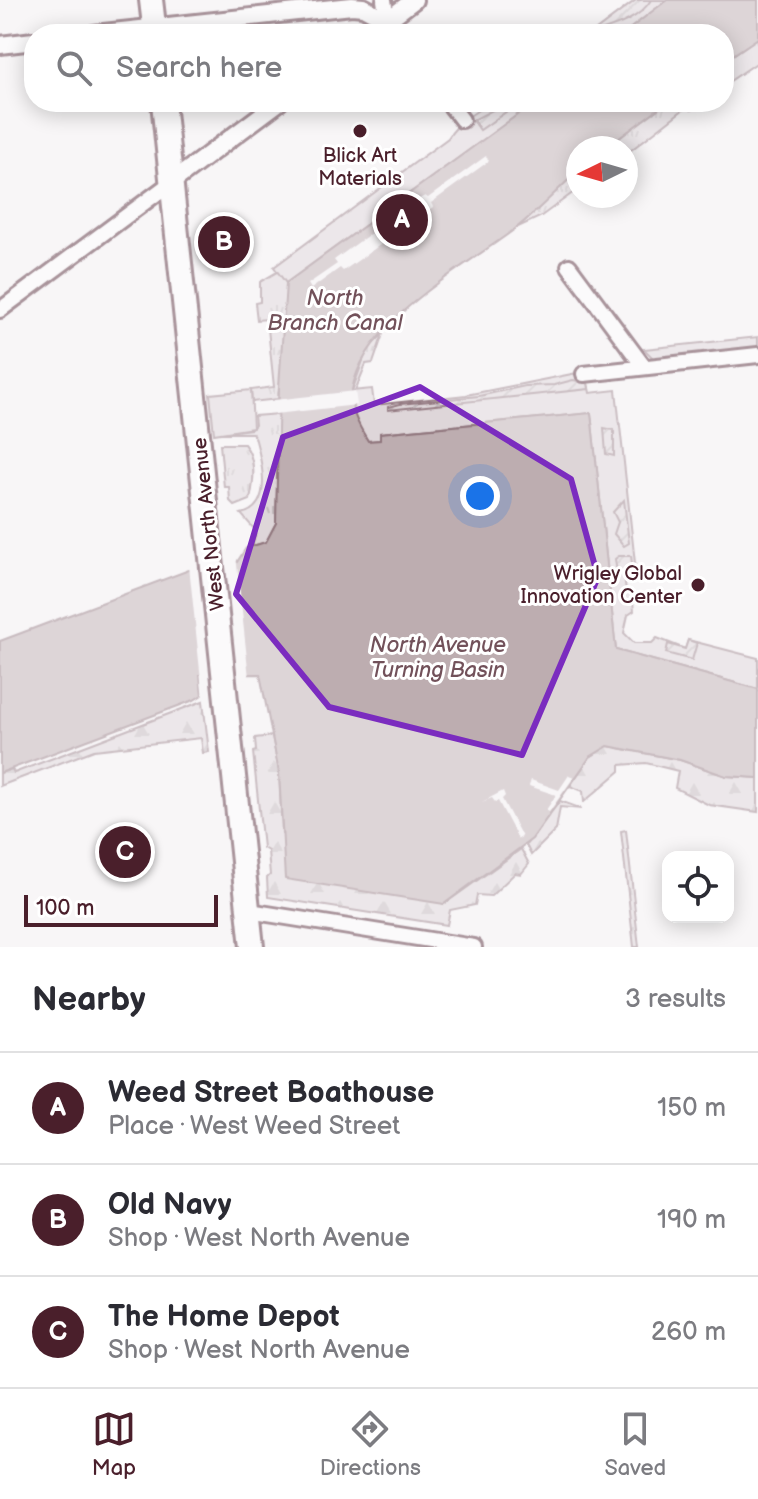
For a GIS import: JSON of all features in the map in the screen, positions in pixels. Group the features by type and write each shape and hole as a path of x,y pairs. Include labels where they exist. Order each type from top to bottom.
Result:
{"main road":[{"path":"151,0 154,24"},
{"name":"West North Avenue","path":"164,112 252,947"}],"street":[{"path":"384,0 391,24"},
{"path":"394,24 414,0"},
{"path":"210,24 352,6 363,7 388,24"},
{"path":"0,45 24,42"},
{"path":"0,310 266,112"},
{"path":"456,112 462,120"},
{"path":"569,266 644,367"},
{"path":"584,374 758,355"},
{"path":"249,911 474,947"}],"highlighted area":[{"path":"420,387 571,479 598,577 522,755 329,707 236,594 283,437"}],"green space":[{"path":"636,0 667,0 636,24 604,24"},
{"path":"636,0 651,0 632,18 620,24 604,24"},
{"path":"758,38 758,62 734,78 734,54"},
{"path":"476,112 521,112 286,283 274,267 448,138"},
{"path":"489,112 506,112 480,130 473,120"},
{"path":"654,112 680,112 638,145 638,136 622,136"},
{"path":"566,182 566,198 540,217 518,227"},
{"path":"328,242 279,387 278,399 252,402 251,390 274,387 267,319 257,320 255,303 260,302 260,282"},
{"path":"383,334 373,363 366,364 355,391 352,391 367,350"},
{"path":"758,337 758,350 654,359 644,349"},
{"path":"582,372 590,393 616,390 636,572 624,574 626,591 632,591 634,611 628,615 624,633 634,643 652,643 657,638 685,649 688,640 758,658 758,689 616,650 591,413 380,433 380,440 368,441 354,419 352,391 372,389 374,405 466,395"},
{"path":"573,380 588,383 589,389 388,410 388,407 400,404 479,396"},
{"path":"251,390 253,428 214,434 210,394"},
{"path":"279,414 276,523 266,542 252,546 256,531 241,514 252,510 262,492 262,469 255,437 252,433 219,433 251,429 255,425 254,416"},
{"path":"604,428 614,430 614,456 606,454"},
{"path":"220,444 244,444 253,464 250,500 235,506 230,501 229,487 224,487"},
{"path":"624,500 629,543 624,546 614,534 618,522 613,512"},
{"path":"631,556 633,572 617,574 615,559"},
{"path":"688,640 697,643 692,660 666,653 668,644 685,649"},
{"path":"203,701 209,752 203,753 201,738 94,750 0,786 0,773 12,769 14,773"},
{"path":"272,736 279,772 282,834 444,904 521,849 529,864 521,874 515,873 491,896 477,895 475,905 450,910 447,925 268,897 268,851 263,848 253,752 256,751 255,738"},
{"path":"608,746 680,760 726,776 758,778 758,812 709,805 675,788 678,771 646,763 620,765 620,771 584,802 583,791 570,786 590,757"},
{"path":"560,801 582,809 560,807 556,830 531,855 526,845"},
{"path":"626,830 639,947 634,947 621,831"}],"water":[{"path":"667,0 758,0 758,38 734,54 734,24 636,24"},
{"name":"North Avenue Turning Basin","path":"521,112 654,112 622,136 566,136 566,182 515,229 418,298 395,319 361,365 352,390 352,404 368,441 380,440 380,433 591,413 616,650 758,689 758,778 726,776 680,760 608,746 590,757 532,839 444,904 285,879 279,772 260,674 200,675 202,695 194,700 0,773 0,641 189,570 237,562 246,548 266,542 276,523 279,387 286,283"}],"pier":[{"path":"486,156 489,161 431,203 433,207 390,238 381,225 413,202 425,196 428,198"},
{"path":"378,228 387,240 311,289 308,284 337,264 334,260"},
{"path":"355,391 357,405 275,414 274,400"},
{"path":"236,555 249,678 205,678 206,695 203,699 189,566 234,558"},
{"path":"569,775 574,777 549,812 546,810 556,795 529,786 531,780 559,790"},
{"path":"503,791 505,796 502,799 522,837 518,839 498,801 492,798 482,802"}],"place":[{"name":"Blick Art Materials","path":"360,131"},
{"name":"Weed Street Boathouse","path":"402,220"},
{"name":"Old Navy","path":"224,242"},
{"name":"Wrigley Global Innovation Center","path":"698,585"},
{"name":"The Home Depot","path":"125,852"}],"water label":[{"name":"North Branch Canal","path":"335,310"}]}
